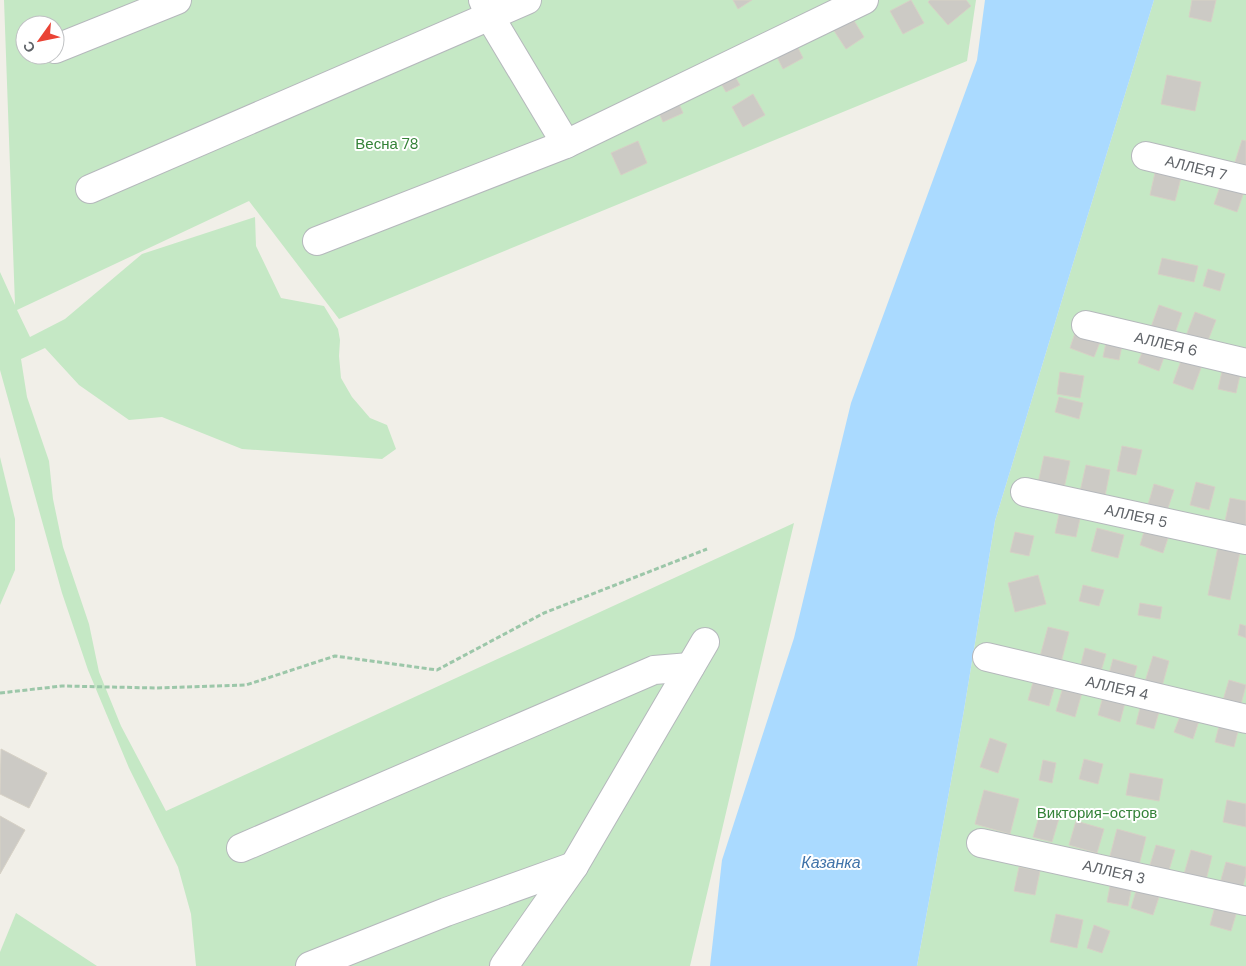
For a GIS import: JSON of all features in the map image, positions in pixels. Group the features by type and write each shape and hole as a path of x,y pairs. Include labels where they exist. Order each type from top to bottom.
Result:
{"lane":[{"path":"65,45 177,0"},
{"path":"90,188 486,9 528,0"},
{"path":"317,241 566,144 864,0"},
{"path":"486,9 566,144"},
{"name":"АЛЛЕЯ 7","path":"1146,156 1246,180"},
{"name":"АЛЛЕЯ 6","path":"1086,325 1246,363"},
{"name":"АЛЛЕЯ 5","path":"1025,492 1246,540"},
{"path":"504,966 574,866 705,642"},
{"name":"АЛЛЕЯ 4","path":"987,658 1246,719"},
{"path":"241,848 654,670 690,667"},
{"name":"АЛЛЕЯ 3","path":"981,843 1246,901"},
{"path":"310,966 446,912 574,866"}],"path":[{"path":"0,692 62,686 157,688 246,685 335,656 437,670 544,613 707,548"}],"green space":[{"name":"Весна 78","path":"4,0 976,0 967,61 339,319 249,201 17,310 30,337 65,319 142,254 255,217 256,246 281,298 324,306 338,329 341,378 352,397 370,418 387,425 396,449 382,459 242,449 162,417 129,420 79,385 45,348 21,359 27,397 49,461 53,499 63,547 89,624 99,672 121,726 166,811 794,523 690,966 196,966 191,914 178,867 129,768 88,670 62,593 0,370 0,272 15,305"},
{"name":"Виктория-остров","path":"1154,0 1246,0 1246,966 917,966 963,716 995,521"},
{"path":"0,457 15,519 15,570 0,605"},
{"path":"16,913 97,966 0,966 0,952"}],"water":[{"name":"Казанка","path":"985,0 1154,0 995,521 963,716 917,966 710,966 722,860 794,638 851,403 977,60"}],"building":[{"path":"733,0 752,0 738,9"},
{"path":"911,0 924,23 903,34 890,11"},
{"path":"930,0 966,0 971,6 948,25 928,2"},
{"path":"1192,0 1216,0 1211,22 1189,17"},
{"path":"848,11 864,37 846,49 829,23"},
{"path":"792,36 803,58 783,69 772,47"},
{"path":"728,65 740,85 726,92 715,73"},
{"path":"1167,75 1201,82 1195,111 1161,104"},
{"path":"672,88 683,113 663,122 652,97"},
{"path":"753,94 765,115 743,127 732,107"},
{"path":"1242,140 1246,141 1246,165 1235,162"},
{"path":"638,141 647,163 621,175 611,153"},
{"path":"1157,164 1183,170 1175,201 1150,195"},
{"path":"1222,181 1245,189 1237,212 1214,204"},
{"path":"1162,258 1198,266 1194,282 1158,274"},
{"path":"1208,269 1225,274 1220,291 1203,286"},
{"path":"1159,305 1182,313 1174,336 1151,327"},
{"path":"1195,312 1216,320 1207,343 1186,336"},
{"path":"1077,327 1102,337 1094,357 1070,348"},
{"path":"1107,338 1123,341 1119,360 1103,357"},
{"path":"1146,342 1167,349 1159,371 1138,363"},
{"path":"1182,358 1202,365 1193,390 1173,383"},
{"path":"1223,367 1241,371 1236,393 1218,389"},
{"path":"1060,372 1084,376 1080,398 1057,394"},
{"path":"1059,397 1083,403 1079,419 1055,412"},
{"path":"1122,446 1142,450 1136,475 1117,471"},
{"path":"1044,456 1070,461 1064,488 1038,483"},
{"path":"1086,465 1110,470 1104,501 1079,496"},
{"path":"1196,482 1215,487 1209,510 1190,505"},
{"path":"1154,484 1174,490 1167,511 1148,505"},
{"path":"1230,498 1246,501 1246,530 1224,526"},
{"path":"1060,510 1081,514 1076,537 1055,533"},
{"path":"1147,522 1171,529 1163,553 1140,545"},
{"path":"1097,528 1124,535 1118,558 1091,551"},
{"path":"1015,532 1034,536 1029,556 1010,552"},
{"path":"1219,542 1241,547 1230,600 1208,595"},
{"path":"1038,575 1046,604 1015,612 1008,583"},
{"path":"1083,585 1104,590 1099,606 1079,601"},
{"path":"1140,603 1162,607 1160,619 1138,615"},
{"path":"1240,624 1246,626 1246,638 1238,635"},
{"path":"1048,627 1069,632 1059,670 1038,664"},
{"path":"1085,648 1106,654 1099,678 1079,672"},
{"path":"1153,656 1169,661 1161,690 1144,685"},
{"path":"1113,659 1137,666 1131,688 1107,681"},
{"path":"1034,679 1055,685 1049,706 1028,700"},
{"path":"1229,680 1246,685 1239,712 1221,707"},
{"path":"1064,684 1083,689 1075,717 1056,711"},
{"path":"1104,693 1126,699 1120,722 1098,715"},
{"path":"1142,700 1161,705 1154,729 1136,724"},
{"path":"1182,711 1200,718 1193,739 1174,732"},
{"path":"1220,722 1239,727 1234,747 1215,742"},
{"path":"990,738 1007,744 998,773 980,767"},
{"path":"1,749 47,773 29,808 0,794"},
{"path":"1084,759 1103,764 1098,784 1079,779"},
{"path":"1043,760 1056,763 1052,783 1039,780"},
{"path":"1130,773 1163,779 1159,801 1126,795"},
{"path":"984,790 1019,799 1010,834 975,824"},
{"path":"1227,800 1246,804 1246,827 1223,822"},
{"path":"1041,810 1060,815 1052,842 1033,837"},
{"path":"0,816 25,830 0,874"},
{"path":"1076,821 1104,829 1097,853 1069,845"},
{"path":"1117,829 1146,837 1139,865 1110,856"},
{"path":"1156,845 1175,850 1169,870 1150,865"},
{"path":"1191,850 1212,856 1206,880 1184,874"},
{"path":"1226,862 1246,867 1242,889 1220,883"},
{"path":"1019,867 1040,871 1035,895 1014,891"},
{"path":"1111,881 1132,886 1128,906 1107,902"},
{"path":"1138,884 1161,891 1153,915 1131,908"},
{"path":"1217,899 1239,904 1231,931 1210,925"},
{"path":"1056,914 1083,920 1077,948 1050,942"},
{"path":"1094,925 1110,931 1102,953 1087,948"}]}
